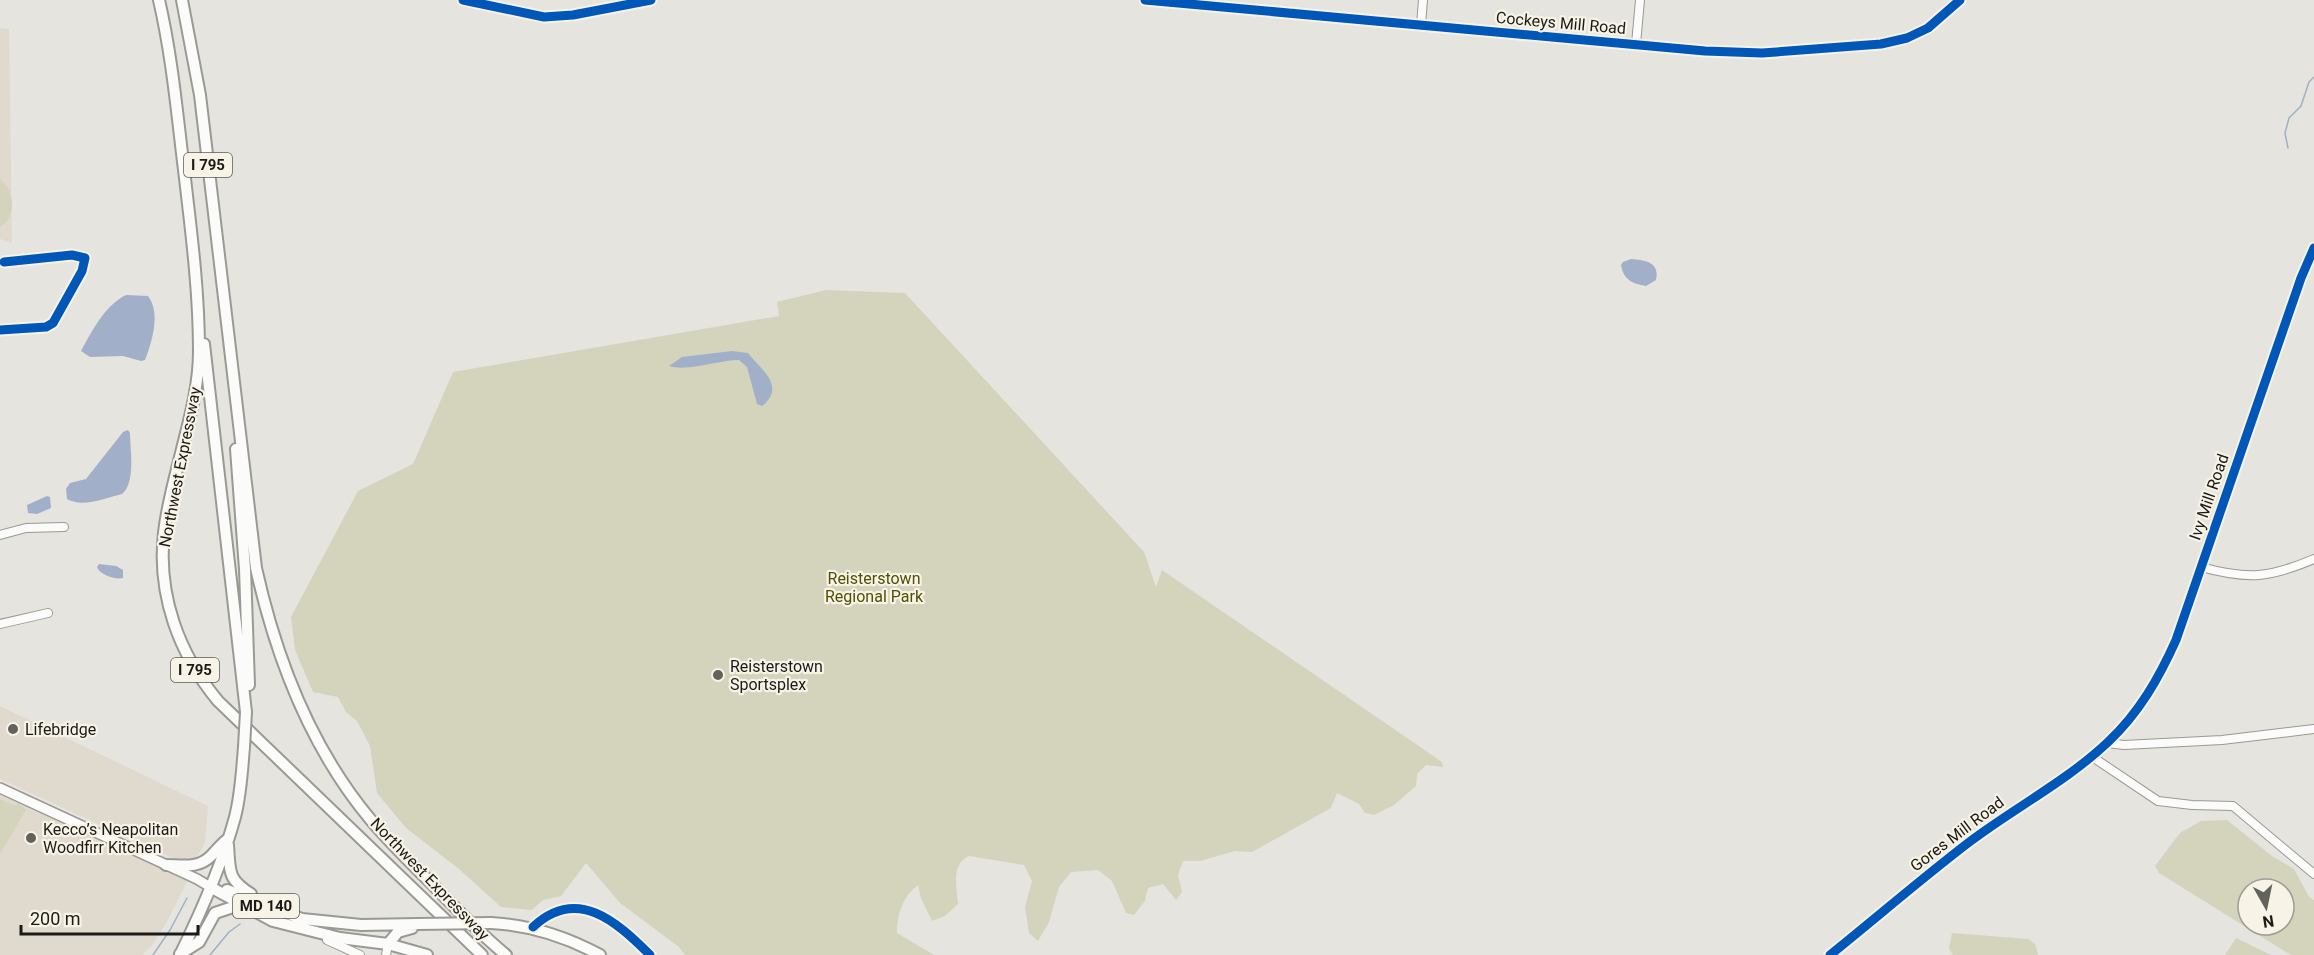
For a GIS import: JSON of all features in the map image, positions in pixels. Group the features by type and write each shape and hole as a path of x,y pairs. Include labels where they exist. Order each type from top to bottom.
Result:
{"highway":[{"name":"Northwest Expressway","path":"159,0 177,107 196,275 199,352 197,376 166,523 163,550 170,611 183,648 201,681 218,701 482,955"},
{"name":"Northwest Expressway","path":"182,0 200,95 227,332 237,391 256,568 271,627 294,692 327,757 370,819 465,918 506,955"},
{"path":"196,275 246,712"},
{"path":"180,955 212,888 228,838 239,794 249,694 247,603 227,332"},
{"path":"166,865 199,864 210,857 228,838"},
{"path":"228,838 229,866 235,882 274,916"},
{"name":"MD 140","path":"212,888 226,890 274,916 327,937 427,955"},
{"path":"180,955 199,942 215,913 225,909 239,908 274,916"},
{"name":"MD 140","path":"274,916 361,925 533,927 569,939 600,955"},
{"path":"327,937 334,928 361,925"},
{"path":"375,925 385,935 387,949"},
{"path":"387,949 398,932 421,926"}],"main road":[{"name":"MD 140","path":"0,788 212,888"}],"street":[{"path":"463,0 544,17 573,15 651,0"},
{"name":"Cockeys Mill Road","path":"1145,0 1705,51 1762,53 1881,44 1907,38 1928,28 1960,0"},
{"path":"1421,25 1423,0"},
{"path":"1636,44 1640,0"},
{"name":"Ivy Mill Road","path":"2107,743 2142,703 2159,675 2176,639 2301,278 2314,248"},
{"path":"0,330 46,327 53,323 82,271 85,258 72,255 4,262"},
{"path":"0,535 26,528 64,526"},
{"path":"2201,567 2227,574 2258,576 2288,569 2314,559"},
{"path":"0,624 48,613"},
{"path":"2107,743 2114,745 2222,740 2314,729"},
{"name":"Gores Mill Road","path":"1830,955 1958,851 2107,743"},
{"path":"2091,756 2158,801 2233,806 2314,874"},
{"path":"533,927 546,916 561,910 591,911 614,922 650,955"},
{"path":"327,937 360,955"}],"shaded area":[{"path":"0,28 9,29 12,243 0,239"},
{"path":"0,706 208,806 205,843 198,855 189,863 170,857 0,779"},
{"path":"0,795 187,881 168,920 153,944 142,955 0,955"}],"green space":[{"path":"0,179 11,196 12,210 6,222 0,226"},
{"name":"Reisterstown Regional Park","path":"826,290 905,293 1144,552 1156,587 1162,570 1442,762 1443,767 1426,765 1417,774 1416,786 1394,805 1374,815 1365,813 1359,804 1337,793 1331,808 1252,852 1235,851 1200,861 1183,861 1178,875 1182,892 1176,900 1163,884 1148,888 1145,901 1134,915 1126,913 1112,881 1098,870 1071,872 1059,887 1049,922 1038,941 1029,933 1025,907 1032,881 1024,865 969,856 959,865 957,871 958,904 945,916 932,921 921,898 918,885 908,895 902,906 897,933 934,955 685,955 679,947 620,903 586,863 561,896 543,900 532,910 501,907 459,869 406,828 377,793 370,746 357,721 346,712 338,697 313,692 295,650 291,617 358,491 413,464 453,372 779,316 777,302"},
{"path":"0,799 15,806 18,803 26,810 0,854"},
{"path":"2227,820 2272,856 2294,869 2309,897 2314,900 2314,955 2291,955 2262,937 2296,937 2296,877 2236,877 2236,921 2159,873 2155,866 2180,833 2201,821"},
{"path":"1952,933 2028,939 2035,944 2038,955 1953,955 1949,949"},
{"path":"2236,938 2271,955 2225,955"}],"water":[{"path":"1631,259 1646,261 1654,266 1657,274 1656,280 1646,286 1629,280 1621,265"},
{"path":"126,295 148,296 152,303 155,319 145,360 123,356 90,357 81,351 105,312 118,299"},
{"path":"732,351 748,353 769,378 772,392 762,406 757,404 747,367 739,360 685,368 669,366 682,357"},
{"path":"128,430 131,474 122,494 80,503 67,499 66,489 70,483 86,479 123,432"},
{"path":"47,496 50,497 51,508 37,514 28,513 27,505"},
{"path":"99,564 116,566 123,570 123,578 104,575 97,567"}],"waterway":[{"path":"2288,148 2285,133 2289,118 2301,106 2309,82 2314,77"},
{"path":"153,955 187,898"},
{"path":"210,955 229,932 240,924"}],"cycle path":[{"path":"463,0 544,17 573,15 651,0"},
{"path":"1145,0 1705,51 1762,53 1881,44 1907,38 1928,28 1960,0"},
{"path":"1830,955 1968,843 2092,756 2119,731 2139,707 2163,668 2176,640 2301,278 2314,248"},
{"path":"0,330 46,327 53,323 82,271 85,258 72,255 4,262"},
{"path":"533,927 549,915 565,909 580,909 610,920 650,955"}],"place":[{"name":"Reisterstown Sportsplex","path":"718,675"},
{"name":"Lifebridge","path":"13,729"},
{"name":"Kecco’s Neapolitan Woodfirr Kitchen","path":"31,838"}]}
